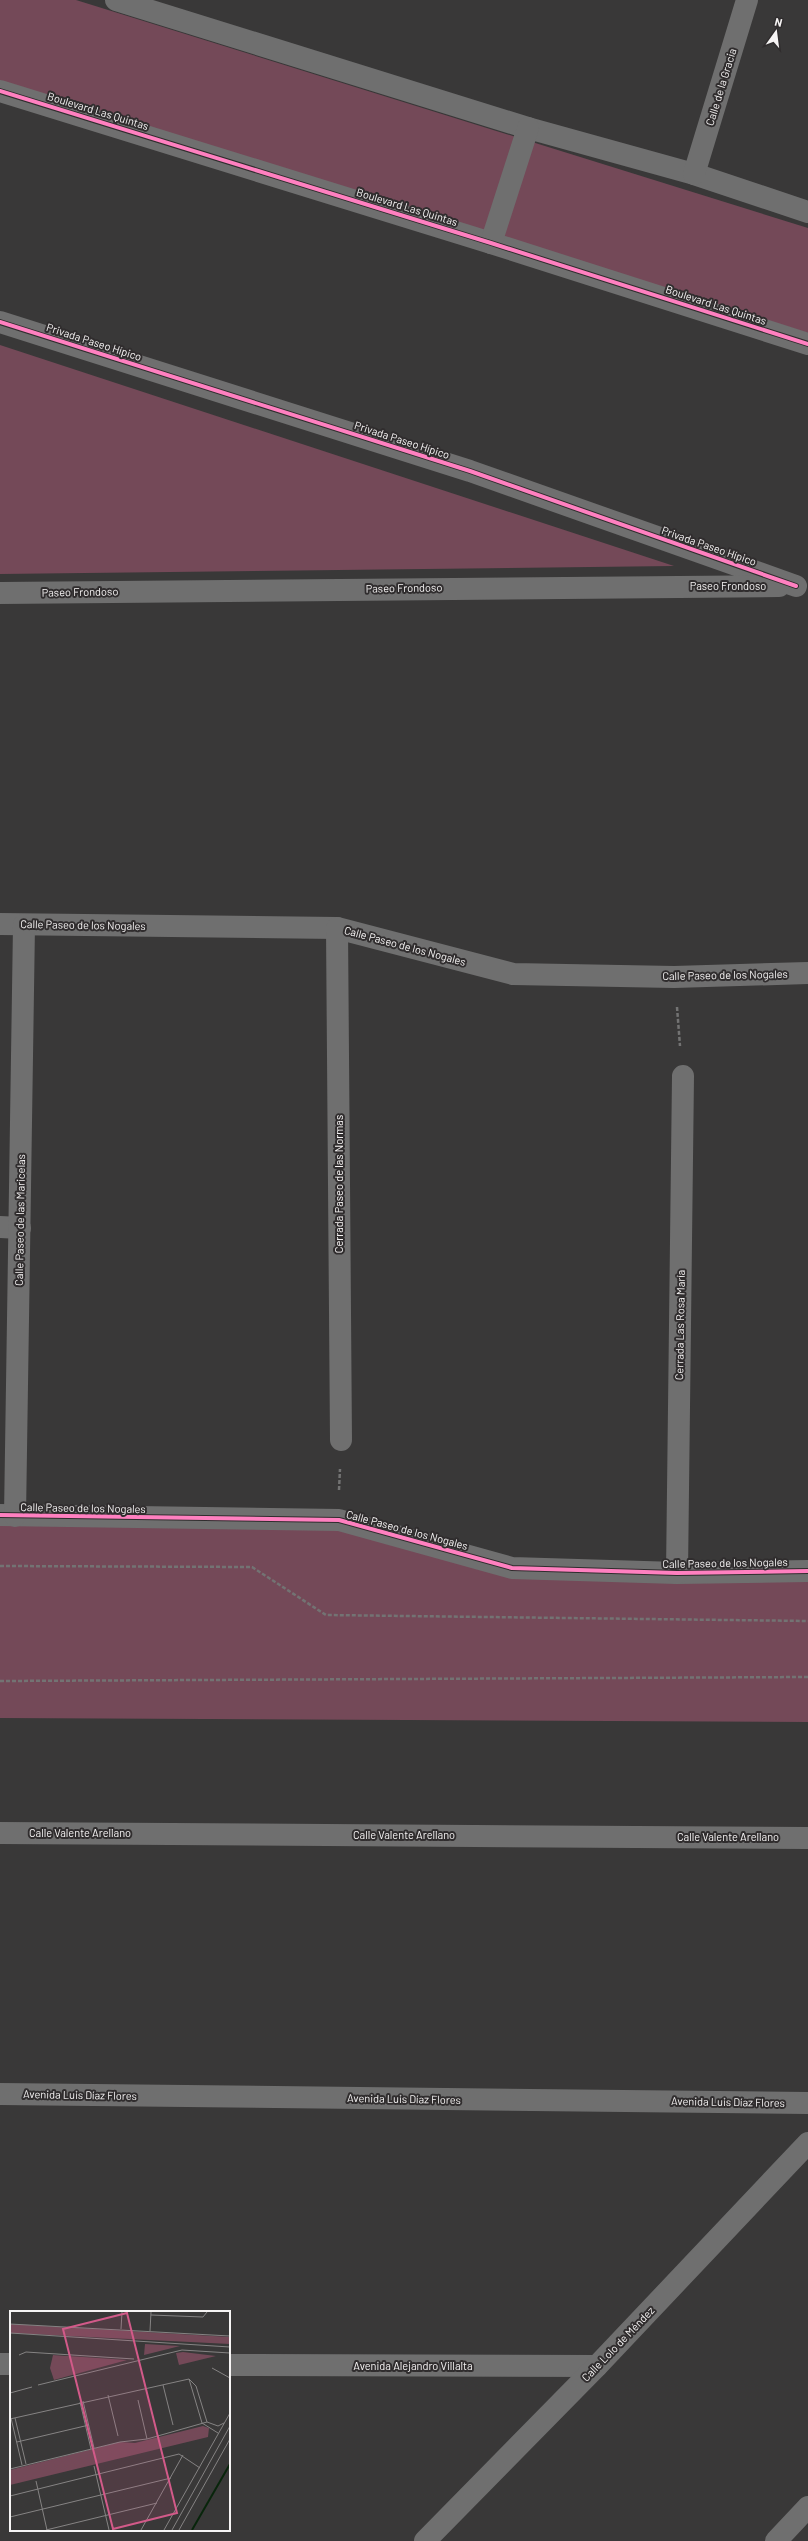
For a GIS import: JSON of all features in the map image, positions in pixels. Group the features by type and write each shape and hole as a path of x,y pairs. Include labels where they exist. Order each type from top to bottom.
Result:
{"street":[{"path":"116,0 528,128 694,174 808,212"},
{"name":"Calle de la Gracia","path":"694,174 747,0"},
{"name":"Boulevard Las Quintas","path":"0,91 491,243 808,344"},
{"path":"491,243 528,128"},
{"name":"Privada Paseo Hípico","path":"0,322 470,471 802,586"},
{"name":"Paseo Frondoso","path":"0,593 802,586"},
{"name":"Calle Paseo de los Nogales","path":"0,924 337,928 513,974 674,977 808,973"},
{"name":"Calle Paseo de las Maricelas","path":"7,1516 10,1228 24,924"},
{"name":"Cerrada Paseo de las Normas","path":"337,928 341,1440"},
{"name":"Cerrada Las Rosa María","path":"677,1573 683,1076"},
{"name":"Calle Paseo de los Nogales","path":"7,1516 339,1520 512,1568 677,1573 808,1571"},
{"name":"Calle Valente Arellano","path":"0,1833 808,1838"},
{"name":"Avenida Luis Díaz Flores","path":"0,2094 808,2103"},
{"name":"Calle Lolo de Méndez","path":"425,2541 596,2366 808,2143"},
{"name":"Avenida Alejandro Villalta","path":"230,2365 596,2366"},
{"path":"776,2541 808,2507"}],"path":[{"path":"674,977 683,1076"},
{"path":"339,1520 341,1440"},
{"path":"0,1566 252,1567 326,1615 808,1621"},
{"path":"0,1681 808,1677"}],"shaded area":[{"path":"0,0 76,0 808,228 808,333 0,82"},
{"path":"0,345 674,566 0,574"},
{"path":"0,1523 340,1527 515,1576 808,1576 808,1722 0,1718"}],"cycle path":[{"path":"0,91 491,243 808,344"},
{"path":"0,322 470,471 796,586"},
{"path":"0,1515 339,1520 512,1568 677,1573 808,1571"}]}
